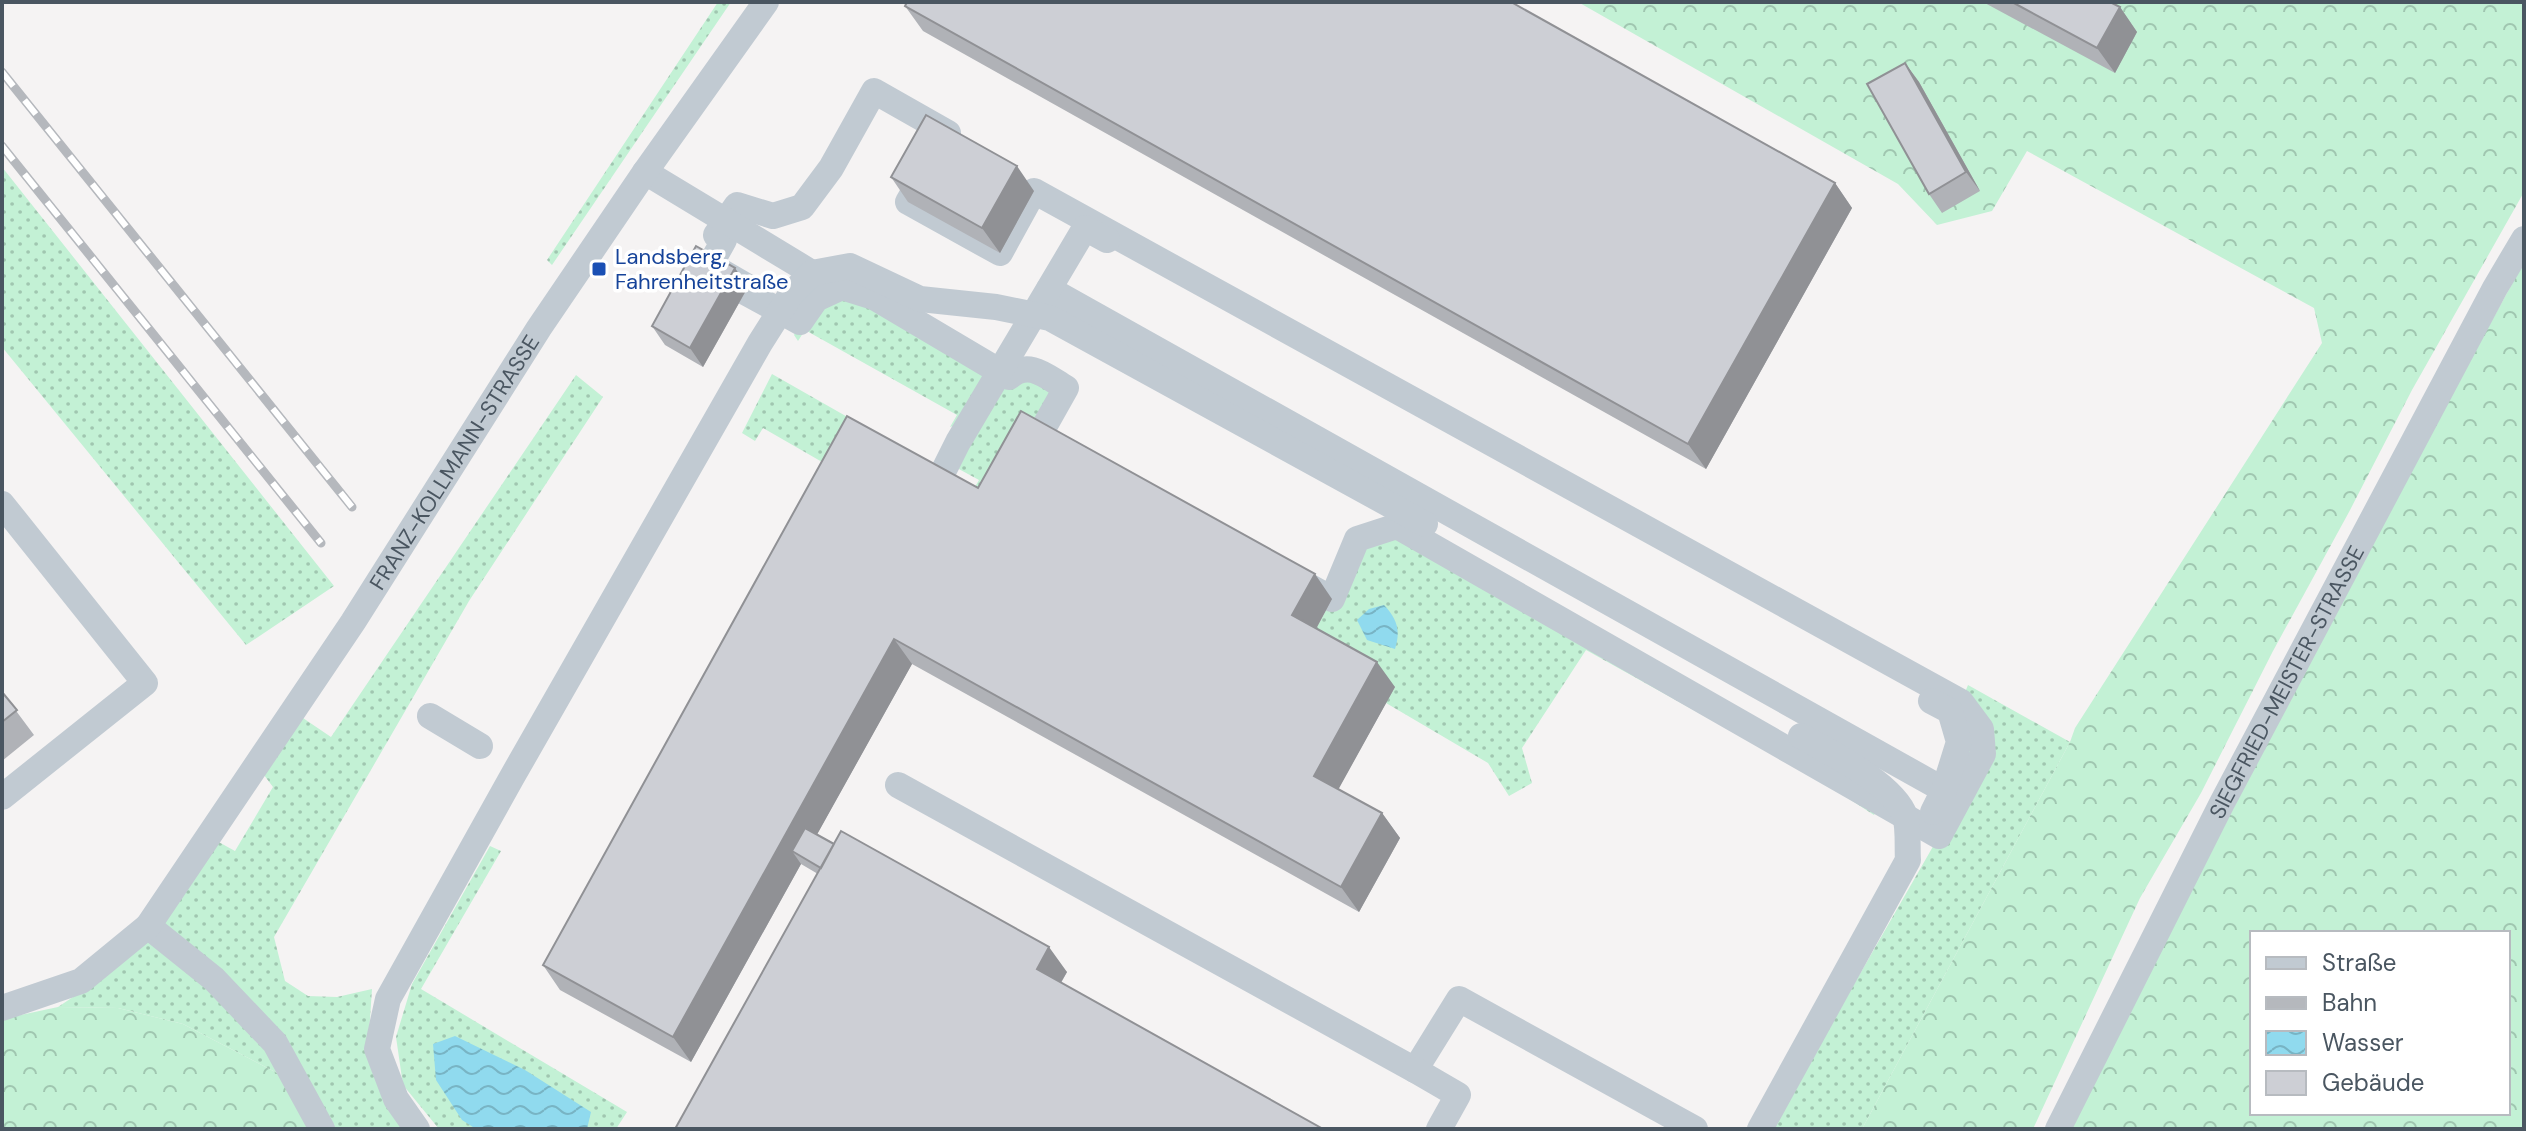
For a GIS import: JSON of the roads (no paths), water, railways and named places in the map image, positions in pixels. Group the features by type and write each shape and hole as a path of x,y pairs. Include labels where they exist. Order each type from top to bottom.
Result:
{"street":[{"name":"FRANZ-KOLLMANN-STRASSE","path":"2,1008 81,981 148,926 353,622 539,328 766,2"},
{"path":"874,91 948,133 908,202 1000,253 1034,191 1961,702 1981,729 1983,754 1939,836 1397,526 1357,539 1332,599 1039,436 1066,388 1033,368 1017,370 1009,377 874,297 842,287 816,299 800,322 780,311 745,292 748,287 710,265 724,240 716,235 737,205 773,216 802,207 831,168 874,91"},
{"path":"645,172 812,273"},
{"path":"941,476 1085,228 1950,711 1959,742 1944,790 1915,822 1908,860 1760,1129"},
{"name":"SIEGFRIED-MEISTER-STRASSE","path":"2058,1129 2284,684 2524,239"},
{"path":"417,1129 396,1099 377,1049 388,999 504,789 760,343 791,294 812,273 850,266 920,299 996,307 1050,318 1442,533 1849,762 1892,796 1915,822"},
{"path":"1049,289 1944,790"},
{"path":"2,504 145,683 2,797"},
{"path":"430,716 480,746"},
{"path":"898,785 1458,1095 1439,1129"},
{"path":"148,926 214,979 275,1043 322,1129"},
{"path":"1415,1070 1459,999 1695,1129"}],"water":[{"path":"1384,605 1397,625 1395,649 1367,640 1357,620 1369,609"},
{"path":"455,1036 525,1070 591,1112 587,1129 476,1129 462,1120 436,1080 433,1044"}],"railway":[{"path":"2,72 352,507"},
{"path":"2,146 321,543"}],"place":[{"name":"Landsberg, Fahrenheitstraße","path":"599,269"}]}
